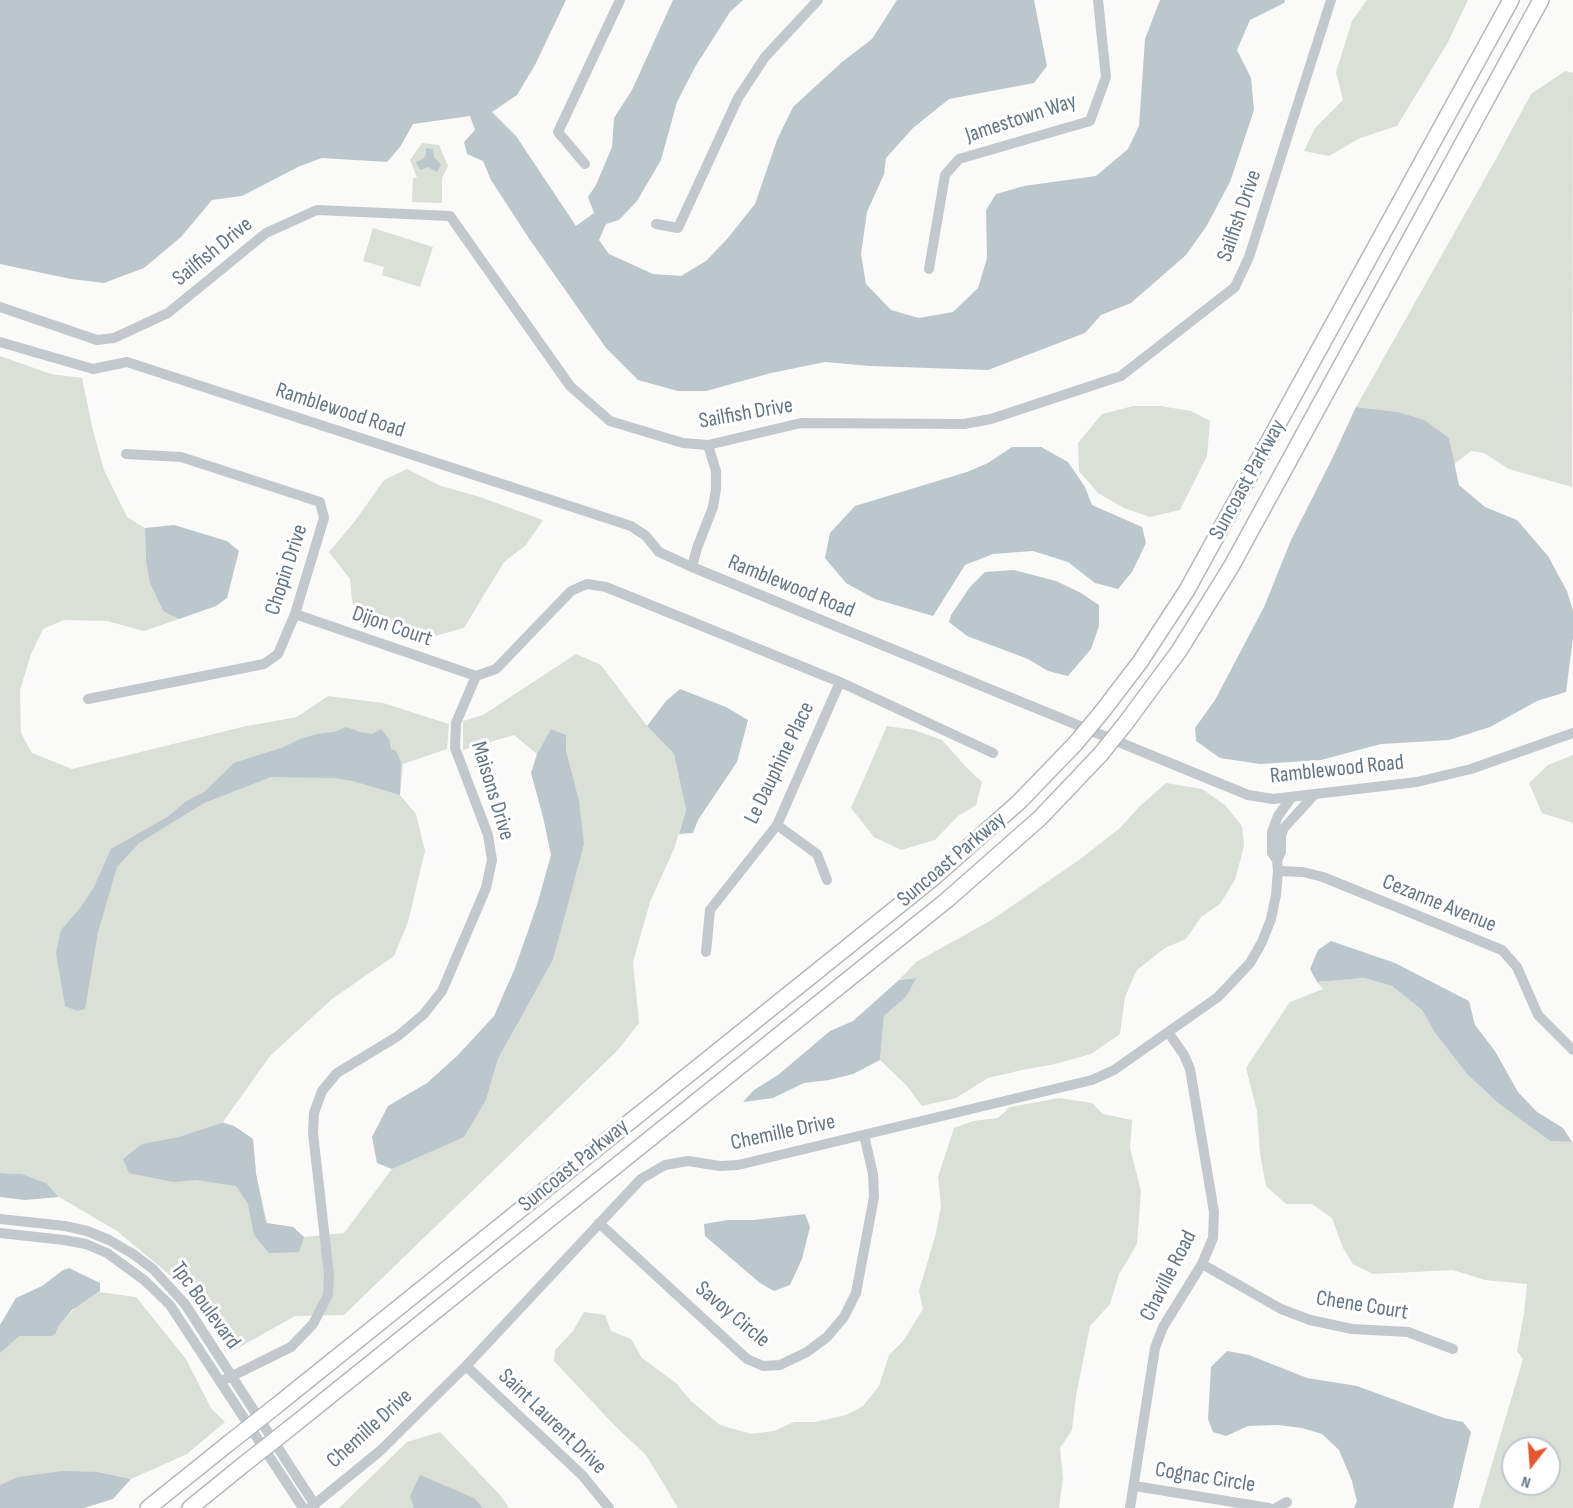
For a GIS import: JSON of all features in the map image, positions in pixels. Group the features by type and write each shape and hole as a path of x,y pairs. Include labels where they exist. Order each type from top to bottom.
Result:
{"highway":[{"name":"Suncoast Parkway","path":"148,1508 932,879 1019,802 1075,744 1140,662 1187,590 1511,0"},
{"name":"Suncoast Parkway","path":"190,1508 946,900 1040,818 1100,755 1179,651 1231,567 1542,0"}],"street":[{"path":"585,164 558,132 620,0"},
{"path":"656,224 678,228 738,98 765,57 818,0"},
{"name":"Jamestown Way","path":"929,269 945,175 959,159 1090,121 1106,77 1098,0"},
{"name":"Sailfish Drive","path":"0,307 97,340 114,338 168,314 266,233 317,210 450,216 570,386 610,421 682,443 708,445 801,423 963,424 991,419 1121,376 1235,287 1249,257 1331,0"},
{"name":"Ramblewood Road","path":"0,342 93,369 127,362 631,526 646,536 659,552 692,567 1248,795 1273,799 1291,798 1417,782 1471,769 1573,733"},
{"path":"692,567 713,507 716,489 716,471 708,445"},
{"name":"Chopin Drive","path":"88,699 264,664 278,654 295,614 324,518 320,501 181,457 126,454"},
{"path":"476,676 496,669 571,591 587,584 606,587 840,682 993,753"},
{"name":"Dijon Court","path":"295,614 476,676"},
{"name":"Maisons Drive","path":"220,1382 291,1347 313,1324 328,1295 329,1275 313,1132 314,1113 322,1091 337,1073 398,1036 423,1014 442,991 486,888 492,860 488,835 455,748 456,723 476,676"},
{"name":"Le Dauphine Place","path":"706,952 710,910 777,825 840,682"},
{"path":"1279,826 1314,795"},
{"name":"Chemille Drive","path":"313,1506 380,1450 465,1366 641,1179 665,1165 688,1161 720,1166 738,1165 1092,1080 1114,1070 1218,997 1250,963 1271,919 1276,895 1277,865 1281,852 1278,816 1291,798"},
{"name":"Chemille Drive","path":"1273,799 1270,817 1279,826"},
{"path":"777,825 817,854 827,880"},
{"name":"Cezanne Avenue","path":"1277,865 1323,877 1502,950 1517,967 1538,1015 1573,1050"},
{"name":"Chaville Road","path":"1130,1508 1155,1348 1163,1327 1202,1264 1213,1238 1214,1212 1190,1068 1168,1032"},
{"name":"Savoy Circle","path":"599,1223 747,1359 763,1366 780,1365 807,1352 827,1337 844,1317 856,1293 874,1197 873,1174 864,1135"},
{"name":"Tpc Boulevard","path":"0,1220 65,1226 87,1231 109,1240 153,1269 175,1292 207,1338 313,1506"},
{"name":"Tpc Boulevard","path":"0,1233 86,1244 107,1253 130,1268 170,1305 303,1508"},
{"name":"Chene Court","path":"1202,1264 1281,1309 1310,1320 1352,1329 1408,1332 1453,1349"},
{"name":"Saint Laurent Drive","path":"465,1366 582,1475 609,1508"},
{"name":"Cognac Circle","path":"1135,1486 1269,1508"},
{"name":"Cognac Circle","path":"1276,1508 1287,1502"}],"shaded area":[{"path":"0,0 566,0 535,65 517,95 492,112 516,136 576,226 594,213 588,197 596,185 612,147 614,118 632,90 673,0 743,0 730,12 695,67 677,102 661,160 637,201 619,220 606,224 599,240 609,254 653,274 681,276 706,261 755,204 777,140 793,107 842,62 872,39 897,0 1034,0 1047,66 1034,83 949,99 913,128 886,158 884,174 867,212 861,254 866,284 891,310 919,318 953,312 978,288 987,258 986,210 996,194 1024,186 1096,176 1128,149 1139,126 1145,39 1160,0 1285,0 1284,3 1250,20 1237,50 1251,78 1254,110 1230,182 1206,227 1186,255 1131,303 1101,315 1085,333 988,370 825,362 771,373 706,391 678,391 638,380 606,348 528,237 491,180 483,161 467,154 464,142 475,130 470,116 413,124 400,147 387,162 322,158 300,166 242,196 212,200 181,237 144,268 104,283 71,279 0,264"},
{"path":"1367,0 1468,0 1447,44 1397,126 1360,138 1329,156 1304,151 1315,128 1343,100 1336,72 1352,21"},
{"path":"1565,71 1573,73 1572,487 1509,469 1484,453 1471,451 1453,465 1449,438 1398,412 1356,407 1531,94"},
{"path":"422,143 439,145 448,166 442,178 442,203 412,202 413,178 417,178 410,160"},
{"path":"426,148 433,149 434,157 441,165 437,172 428,167 420,170 416,162 426,155"},
{"path":"373,228 433,247 420,287 382,275 384,267 363,261"},
{"path":"0,356 51,374 82,378 104,470 127,517 145,528 146,561 164,612 179,619 144,631 107,621 64,620 43,629 31,654 20,690 21,733 32,753 72,769 242,727 297,717 328,696 383,703 449,724 447,749 403,764 400,795 416,814 425,851 408,922 394,956 332,999 270,1056 223,1122 234,1126 253,1139 256,1174 267,1223 293,1227 304,1237 344,1233 392,1169 463,1137 486,1100 498,1059 553,960 568,903 566,735 551,729 537,754 514,735 463,750 463,721 483,715 576,654 601,665 647,726 674,754 686,810 674,849 650,902 633,962 639,1023 618,1050 344,1315 295,1316 231,1352 177,1281 117,1231 59,1197 46,1183 22,1174 0,1173"},
{"path":"1133,406 1160,406 1191,411 1210,421 1207,456 1180,510 1150,517 1124,508 1098,493 1079,471 1078,443 1102,414"},
{"path":"1356,407 1398,412 1424,420 1449,438 1459,485 1485,507 1517,520 1548,556 1567,591 1573,611 1573,638 1566,692 1537,701 1490,727 1449,740 1381,744 1321,760 1260,764 1220,758 1196,741 1195,728 1215,700 1264,607 1291,540"},
{"path":"1012,447 1041,447 1068,462 1085,487 1092,505 1142,527 1146,543 1132,572 1118,589 1095,583 1068,562 1033,551 993,554 965,565 933,616 875,599 846,583 825,558 830,533 855,506 967,472 988,463"},
{"path":"407,469 441,486 480,497 543,520 526,545 504,562 464,628 435,636 358,619 352,600 350,579 329,552 355,521 384,480"},
{"path":"174,525 227,541 239,551 227,598 216,606 179,619 164,612 150,583 146,561 145,528"},
{"path":"1014,570 1056,581 1099,605 1099,626 1091,649 1068,676 1048,671 1028,659 967,636 949,622 951,615 970,587 985,572"},
{"path":"680,689 726,707 748,720 737,762 698,820 693,833 679,834 686,810 674,754 647,726 666,701"},
{"path":"887,726 914,730 942,740 982,782 976,805 958,816 935,840 901,850 874,837 851,808"},
{"path":"346,727 372,734 381,729 389,739 391,749 396,751 401,762 400,795 353,781 333,778 271,777 204,803 139,843 117,867 98,932 85,1009 77,1011 65,1006 56,953 61,930 81,907 94,887 111,849 169,816 185,802 204,792 234,763 284,747 300,739 334,732"},
{"path":"551,729 566,735 566,751 579,801 584,844 553,960 498,1059 486,1100 464,1137 392,1169 377,1163 372,1137 388,1106 427,1083 457,1056 494,1016 515,968 537,905 551,855 531,773 537,754"},
{"path":"1573,755 1573,823 1542,813 1529,783 1548,765"},
{"path":"1166,783 1202,789 1225,805 1242,826 1244,846 1235,880 1220,904 1201,917 1186,939 1165,948 1137,970 1125,997 1120,1034 1091,1054 988,1078 956,1098 922,1106 907,1086 880,1060 884,1016 906,997 915,978 899,980 916,962 990,921 1079,860 1120,828"},
{"path":"1331,941 1395,963 1469,1001 1475,1025 1495,1051 1518,1092 1537,1112 1563,1128 1572,1142 1550,1141 1498,1103 1467,1074 1435,1033 1422,1010 1392,986 1364,978 1317,982 1310,969 1318,950"},
{"path":"916,978 906,997 884,1016 880,1060 853,1074 804,1083 773,1098 743,1102 754,1090 778,1075 830,1031 853,1021 899,980"},
{"path":"1364,978 1392,986 1422,1010 1435,1033 1467,1074 1498,1103 1550,1141 1573,1142 1573,1508 1479,1508 1523,1359 1517,1351 1527,1284 1485,1280 1453,1270 1373,1274 1353,1264 1343,1248 1332,1218 1312,1204 1286,1204 1266,1186 1260,1154 1257,1111 1246,1068 1290,1002 1323,989 1317,982"},
{"path":"1059,1098 1092,1103 1103,1114 1132,1120 1130,1148 1141,1191 1137,1244 1119,1274 1110,1304 1090,1326 1076,1396 1072,1430 1060,1448 1063,1478 1059,1508 678,1508 646,1455 616,1427 554,1361 555,1350 573,1331 584,1312 605,1315 611,1331 631,1339 642,1358 676,1383 691,1401 720,1425 751,1434 774,1431 794,1422 815,1422 846,1415 863,1406 879,1386 889,1355 903,1341 923,1309 919,1291 936,1233 941,1206 938,1177 954,1128 973,1121 998,1118 1010,1107"},
{"path":"222,1123 234,1126 253,1139 256,1174 266,1223 293,1227 304,1237 299,1252 269,1253 254,1235 248,1204 236,1186 196,1180 173,1182 129,1173 123,1159 142,1144 179,1137"},
{"path":"0,1173 22,1174 46,1183 59,1197 25,1200 0,1197"},
{"path":"805,1214 810,1227 802,1259 790,1285 774,1291 760,1283 705,1236 704,1224"},
{"path":"69,1268 100,1283 100,1291 72,1310 55,1334 19,1336 0,1353 0,1325 16,1298 42,1286"},
{"path":"99,1292 136,1297 186,1359 211,1408 225,1422 187,1454 131,1479 98,1472 0,1485 0,1344 18,1334 56,1329 77,1306"},
{"path":"1227,1351 1249,1355 1307,1378 1357,1386 1444,1418 1463,1422 1471,1432 1453,1508 1354,1508 1357,1501 1352,1481 1339,1450 1322,1434 1302,1428 1278,1425 1248,1426 1226,1436 1213,1432 1208,1419 1211,1367"},
{"path":"440,1432 500,1495 509,1508 339,1508 407,1442"},
{"path":"63,1471 98,1472 131,1479 113,1499 84,1508 0,1508 0,1485 18,1477"},
{"path":"420,1475 474,1498 483,1508 414,1508 410,1496"}]}
